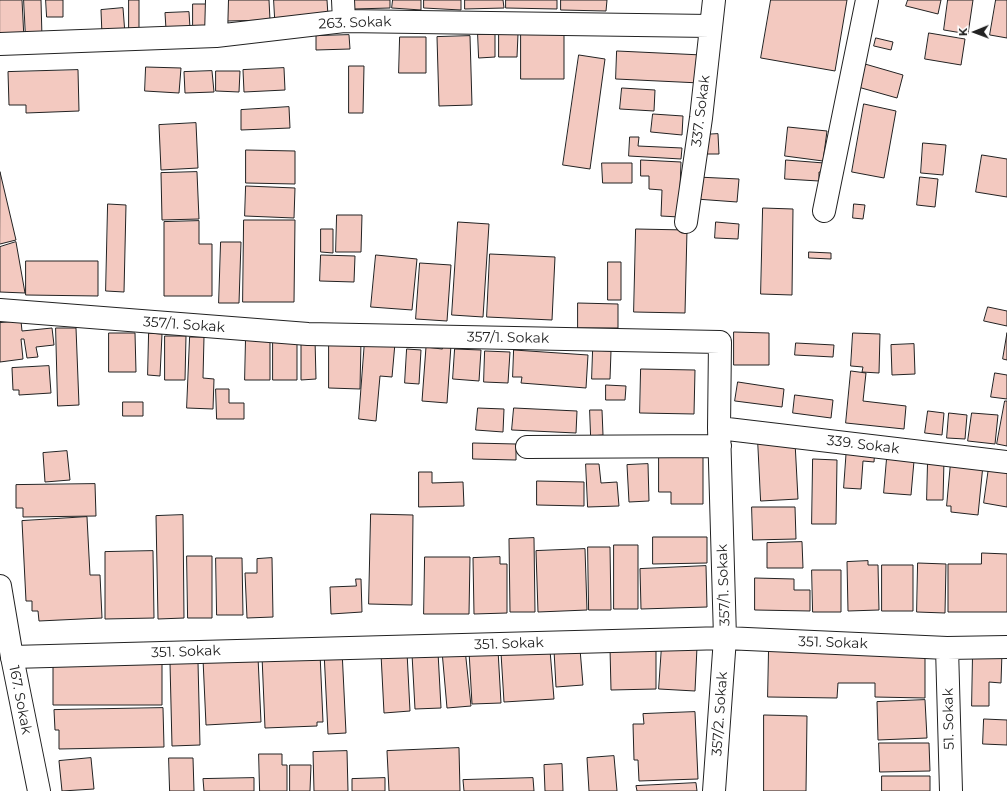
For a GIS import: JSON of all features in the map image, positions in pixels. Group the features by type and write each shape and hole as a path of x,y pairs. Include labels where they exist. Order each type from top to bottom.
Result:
{"street":[{"path":"216,36 217,0"},
{"name":"337. Sokak","path":"686,222 701,118 714,0"},
{"path":"824,211 867,0"},
{"name":"263. Sokak","path":"0,44 216,36 344,10 710,26"},
{"name":"357/1. Sokak","path":"0,310 308,334 720,342 719,437 725,638"},
{"name":"339. Sokak","path":"527,447 719,437 1007,462"},
{"name":"167. Sokak","path":"0,586 12,657 39,791"},
{"name":"351. Sokak","path":"12,657 725,638 947,648 1007,647"},
{"name":"357/2. Sokak","path":"714,791 725,638"},
{"name":"51. Sokak","path":"947,648 951,791"}],"building":[{"path":"0,0 22,0 24,39 0,40"},
{"path":"24,0 41,0 42,38 26,39"},
{"path":"46,0 63,0 63,17 47,17"},
{"path":"129,0 139,0 139,31 129,32"},
{"path":"226,0 269,0 270,20 227,21"},
{"path":"274,0 327,0 328,16 275,18"},
{"path":"354,0 390,0 390,8 354,9"},
{"path":"393,0 421,0 421,10 392,8"},
{"path":"424,0 461,0 461,10 424,8"},
{"path":"465,0 503,0 504,8 465,9"},
{"path":"506,0 557,0 557,9 506,8"},
{"path":"561,0 607,0 606,11 561,10"},
{"path":"771,0 847,0 835,71 761,58"},
{"path":"908,0 941,0 938,14 906,6"},
{"path":"948,0 973,0 968,34 944,30"},
{"path":"996,0 1007,0 1007,38 990,35"},
{"path":"193,4 207,4 207,27 193,27"},
{"path":"123,8 125,34 102,35 101,10"},
{"path":"189,12 190,28 166,29 165,13"},
{"path":"499,33 518,34 517,57 499,57"},
{"path":"929,33 965,39 961,65 925,59"},
{"path":"478,34 495,34 495,57 479,58"},
{"path":"521,34 564,34 564,79 521,79"},
{"path":"349,35 350,49 316,50 316,36"},
{"path":"470,36 472,105 439,106 437,37"},
{"path":"400,37 426,37 426,73 399,73"},
{"path":"876,38 893,42 891,50 874,46"},
{"path":"617,51 702,55 700,83 616,79"},
{"path":"579,55 605,59 590,169 563,165"},
{"path":"865,64 903,75 897,98 858,87"},
{"path":"349,66 364,66 363,113 349,113"},
{"path":"146,67 181,68 179,93 145,91"},
{"path":"284,68 285,90 244,92 243,70"},
{"path":"78,70 79,111 26,113 26,105 9,105 8,72"},
{"path":"212,71 214,92 185,93 184,72"},
{"path":"216,71 240,71 239,92 216,91"},
{"path":"622,88 655,90 654,111 620,109"},
{"path":"864,104 896,111 884,178 852,172"},
{"path":"289,107 290,128 241,130 241,110"},
{"path":"653,114 683,116 682,135 651,132"},
{"path":"196,123 198,168 161,170 159,125"},
{"path":"788,127 827,131 823,161 785,156"},
{"path":"718,134 719,154 701,154 701,135"},
{"path":"630,137 639,137 638,146 682,148 681,159 629,156"},
{"path":"923,143 946,145 943,175 921,173"},
{"path":"246,150 295,151 295,184 246,183"},
{"path":"982,155 1007,159 1007,197 976,192"},
{"path":"641,160 681,162 679,217 661,216 662,190 649,189 649,176 641,176"},
{"path":"786,160 824,163 823,172 819,172 819,181 785,179"},
{"path":"602,163 632,163 632,183 603,183"},
{"path":"0,172 16,240 0,244"},
{"path":"197,172 199,219 162,220 161,173"},
{"path":"697,177 739,179 737,202 696,199"},
{"path":"920,177 938,179 935,207 917,205"},
{"path":"246,186 295,188 294,218 245,216"},
{"path":"108,204 126,205 124,292 106,291"},
{"path":"854,204 865,205 863,219 853,218"},
{"path":"763,208 793,209 792,295 761,294"},
{"path":"337,215 362,215 361,252 336,252"},
{"path":"244,220 295,220 294,302 243,302"},
{"path":"199,221 199,244 212,244 212,296 164,296 164,222"},
{"path":"458,222 489,224 483,317 452,315"},
{"path":"716,222 739,224 738,239 715,238"},
{"path":"321,229 333,229 333,253 321,252"},
{"path":"636,229 687,230 685,313 634,312"},
{"path":"16,242 25,293 0,292 0,247"},
{"path":"221,242 241,242 239,303 219,303"},
{"path":"809,252 831,253 831,259 809,258"},
{"path":"490,254 555,257 552,320 487,317"},
{"path":"321,255 355,256 354,282 320,281"},
{"path":"376,255 417,259 412,310 371,307"},
{"path":"26,261 98,261 98,296 26,295"},
{"path":"608,262 621,262 621,300 608,300"},
{"path":"420,263 451,265 447,321 416,319"},
{"path":"578,303 618,304 618,328 578,328"},
{"path":"988,307 1007,311 1007,326 984,321"},
{"path":"21,321 22,331 52,328 54,345 36,347 38,357 27,358 24,339 21,339 23,359 0,362 0,323"},
{"path":"56,328 76,328 79,405 58,406"},
{"path":"734,332 769,333 769,365 734,365"},
{"path":"109,333 135,333 136,372 109,372"},
{"path":"149,333 162,334 160,376 148,375"},
{"path":"853,333 880,334 879,373 862,372 863,367 851,366"},
{"path":"1007,333 1007,360 1003,359"},
{"path":"165,336 186,336 185,380 165,380"},
{"path":"246,336 270,337 270,380 245,380"},
{"path":"190,337 204,337 203,378 214,379 213,409 187,408"},
{"path":"273,338 297,338 297,380 273,380"},
{"path":"315,339 316,379 301,380 301,340"},
{"path":"329,340 361,341 360,389 329,388"},
{"path":"365,340 395,343 392,377 380,376 376,421 359,419"},
{"path":"796,343 834,345 833,357 795,355"},
{"path":"442,344 451,345 447,403 422,401 426,347 442,349"},
{"path":"914,344 915,374 892,375 891,345"},
{"path":"407,349 421,350 419,384 405,383"},
{"path":"455,349 481,350 479,381 453,379"},
{"path":"514,350 588,355 586,388 521,383 522,377 513,377"},
{"path":"593,350 611,351 610,379 592,379"},
{"path":"485,351 510,352 508,383 484,382"},
{"path":"49,366 51,393 19,395 19,390 13,390 12,368"},
{"path":"641,369 695,370 694,414 640,413"},
{"path":"851,371 866,373 863,401 906,406 904,429 846,423"},
{"path":"995,373 1007,375 1007,399 991,397"},
{"path":"738,382 784,389 782,407 735,401"},
{"path":"606,385 626,386 625,400 606,400"},
{"path":"216,389 229,389 229,403 244,403 244,419 217,419"},
{"path":"795,395 833,400 831,418 793,413"},
{"path":"1005,401 1007,401 1007,446 997,444"},
{"path":"123,402 143,402 143,416 123,416"},
{"path":"478,408 504,409 503,432 476,430"},
{"path":"514,408 577,411 576,433 512,430"},
{"path":"590,410 602,410 603,435 591,436"},
{"path":"928,411 944,413 942,435 925,433"},
{"path":"949,413 967,415 965,439 947,438"},
{"path":"972,413 998,415 995,444 968,441"},
{"path":"758,440 795,442 798,499 761,501"},
{"path":"473,443 516,444 516,460 473,459"},
{"path":"847,446 875,448 874,462 863,461 861,489 844,488"},
{"path":"67,451 70,480 45,482 43,453"},
{"path":"659,456 703,456 703,504 671,504 671,492 659,492"},
{"path":"887,458 914,461 911,495 884,493"},
{"path":"813,459 837,460 836,524 812,524"},
{"path":"928,460 944,460 943,500 927,500"},
{"path":"951,462 983,465 978,515 951,512 951,506 947,506"},
{"path":"586,464 599,464 601,483 617,482 619,506 588,507"},
{"path":"648,464 649,501 629,502 627,465"},
{"path":"989,467 1007,469 1007,507 984,503"},
{"path":"419,472 432,472 432,483 463,482 464,506 419,507"},
{"path":"537,481 584,482 584,506 537,505"},
{"path":"95,484 96,516 23,517 23,508 16,508 16,485"},
{"path":"752,507 795,507 796,539 753,540"},
{"path":"371,514 413,515 412,605 369,604"},
{"path":"183,515 184,618 158,619 156,516"},
{"path":"87,517 90,575 100,575 102,618 39,621 38,611 32,611 32,601 26,601 22,521"},
{"path":"653,537 707,537 707,563 653,564"},
{"path":"534,538 535,612 510,612 509,539"},
{"path":"802,542 803,568 767,568 767,543"},
{"path":"614,545 638,545 638,609 614,609"},
{"path":"588,547 610,547 611,610 589,610"},
{"path":"585,549 587,610 538,612 536,551"},
{"path":"153,551 154,618 105,619 105,552"},
{"path":"982,553 1007,554 1007,612 948,612 948,564 981,564"},
{"path":"187,556 212,556 212,618 188,618"},
{"path":"425,557 470,557 469,614 424,614"},
{"path":"500,557 500,564 507,564 507,613 474,614 473,558"},
{"path":"216,558 242,558 243,615 217,615"},
{"path":"272,558 273,617 247,618 245,573 257,573 257,559"},
{"path":"868,561 868,565 878,565 879,610 848,611 847,562"},
{"path":"918,563 946,564 945,613 917,612"},
{"path":"882,565 913,565 913,611 882,611"},
{"path":"706,566 707,607 641,609 640,569"},
{"path":"812,570 841,570 841,612 813,612"},
{"path":"755,578 794,579 794,590 810,590 810,611 755,610"},
{"path":"356,579 361,579 362,612 331,614 330,587 356,586"},
{"path":"662,645 697,647 695,691 659,689"},
{"path":"656,647 656,689 611,690 610,648"},
{"path":"769,647 925,649 925,698 875,697 875,683 838,683 837,698 768,697"},
{"path":"465,649 471,706 447,708 442,651"},
{"path":"580,649 583,685 556,687 554,650"},
{"path":"342,650 346,733 328,734 324,651"},
{"path":"498,650 501,703 472,704 469,651"},
{"path":"550,650 554,699 504,702 501,653"},
{"path":"973,651 1002,652 1001,683 989,682 989,706 972,706"},
{"path":"407,652 410,711 384,713 381,654"},
{"path":"438,652 441,708 415,709 412,654"},
{"path":"320,653 323,722 317,722 317,726 265,728 262,656"},
{"path":"258,657 261,722 206,725 203,659"},
{"path":"162,662 162,705 53,705 53,663"},
{"path":"198,662 200,745 172,746 170,663"},
{"path":"925,700 927,738 878,740 877,702"},
{"path":"163,708 164,747 59,749 59,730 55,730 54,710"},
{"path":"695,712 698,779 639,781 638,760 634,760 633,724 644,724 643,714"},
{"path":"764,715 807,716 806,791 764,791"},
{"path":"984,719 1007,720 1007,745 983,744"},
{"path":"879,743 929,743 930,771 880,772"},
{"path":"459,748 460,791 389,791 387,751"},
{"path":"347,751 348,791 314,791 313,752"},
{"path":"259,754 282,754 282,765 287,765 287,791 260,791"},
{"path":"614,756 617,791 589,791 587,758"},
{"path":"91,758 94,789 62,791 59,761"},
{"path":"169,758 193,758 194,791 170,791"},
{"path":"562,764 563,791 545,791 544,765"},
{"path":"290,765 311,765 310,791 290,791"},
{"path":"882,776 930,776 930,791 882,791"},
{"path":"254,778 254,791 204,791 203,779"},
{"path":"385,778 385,791 352,791 352,779"},
{"path":"533,778 534,791 464,791 463,780"},
{"path":"696,783 697,791 637,791 636,786"}]}
